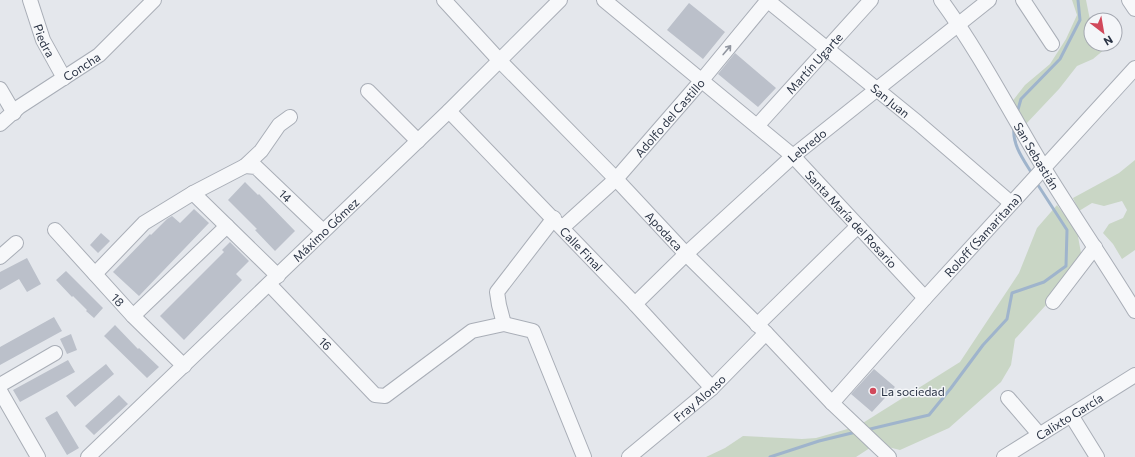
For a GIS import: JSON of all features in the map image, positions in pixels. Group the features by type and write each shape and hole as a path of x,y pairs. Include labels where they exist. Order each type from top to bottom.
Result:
{"street":[{"name":"Piedra","path":"30,0 43,40 64,78"},
{"name":"Concha","path":"0,124 19,107 99,54 154,0"},
{"name":"Apodaca","path":"444,0 500,61 616,179 686,254 832,403 889,457"},
{"name":"Máximo Gómez","path":"88,457 449,111 560,0"},
{"name":"Santa María del Rosario","path":"604,0 793,156 925,298"},
{"name":"Adolfo del Castillo","path":"504,324 498,305 497,292 558,223 616,179 702,80 768,0"},
{"name":"San Juan","path":"768,0 917,122 1011,203"},
{"name":"Martín Ugarte","path":"757,126 871,0"},
{"name":"San Sebastián","path":"940,0 959,24 1044,167 1135,311"},
{"name":"Lebredo","path":"635,304 686,254 793,156 989,0"},
{"path":"1023,0 1052,44"},
{"path":"1129,0 1135,9"},
{"name":"Roloff (Samaritana)","path":"832,403 925,298 1135,68"},
{"path":"0,89 14,112"},
{"path":"368,91 418,141"},
{"name":"Calle Final","path":"449,111 635,304 712,388"},
{"path":"95,274 144,223 193,193 245,166 261,151 279,125 290,117"},
{"name":"14","path":"245,166 256,167 323,231"},
{"name":"16","path":"193,193 227,226 375,395 385,396 472,331 504,324"},
{"path":"133,316 227,226"},
{"name":"Fray Alonso","path":"629,457 712,388 761,329 858,226"},
{"name":"18","path":"55,230 133,316 184,366"},
{"path":"0,257 16,243"},
{"path":"1053,302 1095,247"},
{"path":"504,324 533,331 584,457"},
{"path":"0,385 55,353"},
{"name":"Calixto García","path":"1004,457 1135,375"},
{"path":"0,391 38,457"},
{"path":"1008,398 1039,434"},
{"path":"1071,414 1097,457"}],"green space":[{"path":"1072,0 1086,0 1088,12 1083,12 1083,52 1101,52 1093,59 1077,66 1059,89 1025,125 1011,103 1025,85 1050,64 1066,39 1077,15"},
{"path":"1135,160 1135,250 1122,259 1113,244 1103,233 1109,224 1123,218 1127,210 1122,201 1104,206 1092,203 1079,211 1073,198 1119,173"},
{"path":"1057,205 1077,231 1081,253 1046,305 1015,339 1011,365 1001,382 949,428 900,450 876,444 856,457 706,457 725,448 743,436 802,439 816,438 858,426 960,362 1019,273 1037,228"}],"building":[{"path":"689,3 725,32 703,59 667,30"},
{"path":"735,53 776,88 758,107 718,74"},
{"path":"245,182 258,195 259,194 295,231 275,251 255,230 257,229 228,200"},
{"path":"194,209 209,223 139,296 113,272 150,234 151,235 167,219 172,216 180,223"},
{"path":"101,233 110,241 98,253 90,245"},
{"path":"230,242 249,261 236,274 242,280 184,340 160,316 224,252 222,250"},
{"path":"27,258 41,284 27,292 19,279 0,290 0,272"},
{"path":"66,271 103,308 94,318 56,280"},
{"path":"54,317 62,331 0,365 0,347"},
{"path":"115,325 138,349 139,348 159,367 147,378 104,336"},
{"path":"71,334 77,350 67,354 60,339"},
{"path":"68,360 75,372 20,402 13,390"},
{"path":"106,364 114,374 75,407 66,396"},
{"name":"La sociedad","path":"874,369 895,387 872,412 851,394"},
{"path":"119,395 128,404 94,435 85,426"},
{"path":"57,411 79,448 67,455 45,418"}],"waterway":[{"path":"1017,113 1021,99 1060,59 1080,20 1078,0"},
{"path":"1014,128 1016,146 1031,172"},
{"path":"866,430 929,415 983,345 1007,319 1012,293 1044,282 1066,266 1067,230 1036,182"},
{"path":"770,457 819,441 856,432"}],"place":[{"name":"La sociedad","path":"873,391"}]}
